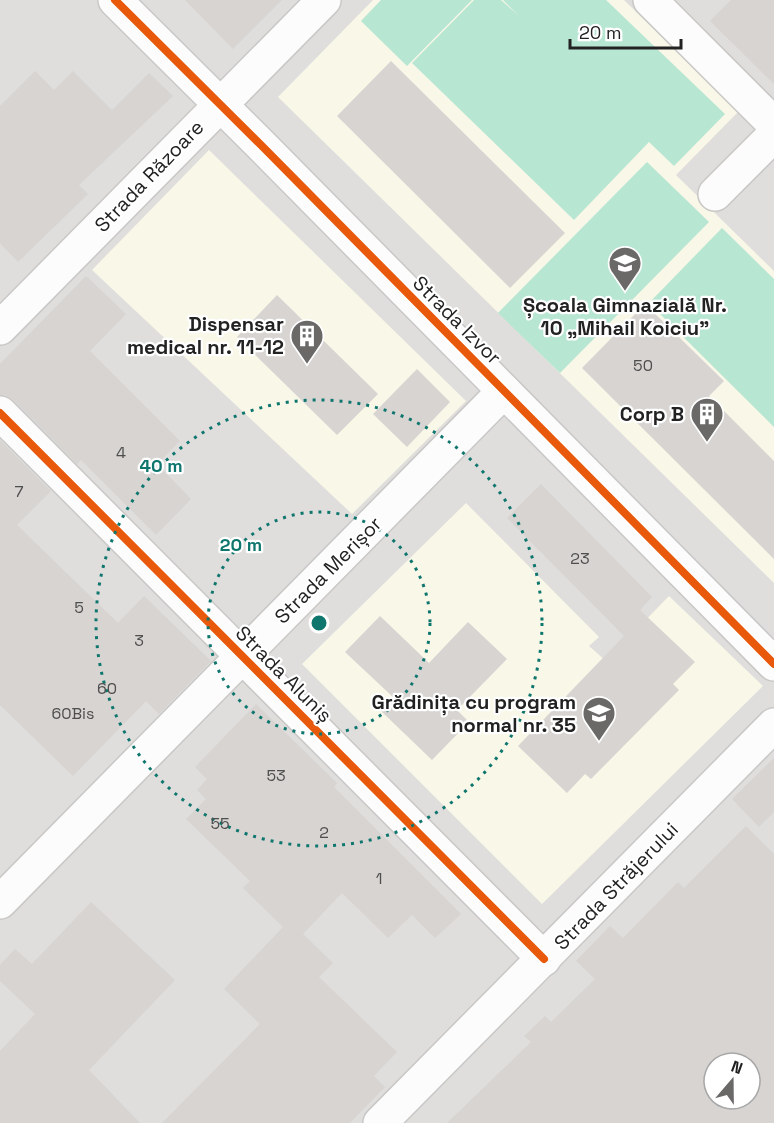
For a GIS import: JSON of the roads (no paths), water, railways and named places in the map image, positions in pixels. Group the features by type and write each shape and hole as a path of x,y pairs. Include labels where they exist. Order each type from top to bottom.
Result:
{"street":[{"name":"Strada Izvor","path":"115,0 774,664"},
{"name":"Strada Răzoare","path":"0,328 324,0"},
{"path":"650,0 774,124"},
{"path":"715,194 774,135"},
{"name":"Strada Merișor","path":"0,902 504,391"},
{"name":"Strada Aluniș","path":"0,413 544,959"},
{"name":"Strada Străjerului","path":"380,1123 774,725"}],"place":[{"name":"Școala Gimnazială Nr. 10 „Mihail Koiciu”","path":"625,292"},
{"name":"Dispensar medical nr. 11-12","path":"307,365"},
{"name":"Corp B","path":"707,443"},
{"name":"Grădinița cu program normal nr. 35","path":"599,742"}]}
